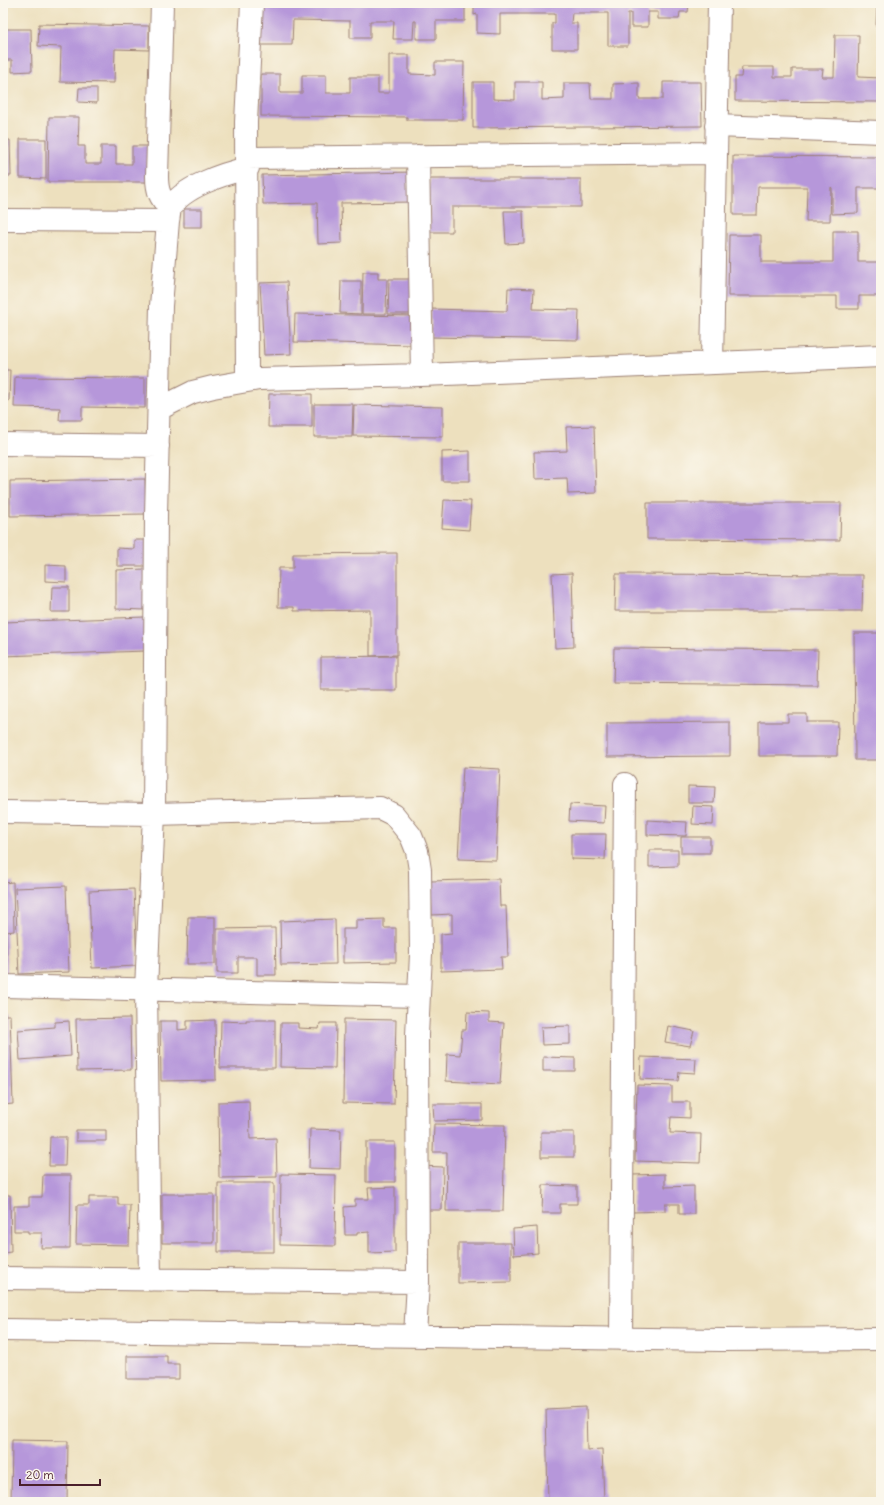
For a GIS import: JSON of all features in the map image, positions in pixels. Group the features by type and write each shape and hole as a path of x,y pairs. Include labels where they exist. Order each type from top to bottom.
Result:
{"street":[{"path":"162,3 157,176 159,193 169,215"},
{"path":"247,381 248,163 246,122 252,3"},
{"path":"712,363 719,3"},
{"path":"716,126 881,132"},
{"path":"150,1280 146,989 154,814 161,306 169,215 178,198 195,187 248,163 418,156 716,153"},
{"path":"418,156 422,375"},
{"path":"3,220 169,215"},
{"path":"159,409 193,392 259,379 422,375 881,356"},
{"path":"3,444 158,446"},
{"path":"621,1339 625,784"},
{"path":"3,812 154,814 380,808 394,815 411,836 417,851 420,870 421,954 417,1035 418,1282 415,1336"},
{"path":"3,986 419,996"},
{"path":"3,1278 418,1282"},
{"path":"3,1330 621,1339 881,1339"}],"building":[{"path":"260,3 465,3 465,21 436,21 436,39 416,39 416,21 414,21 413,39 393,39 394,21 370,21 370,38 350,38 350,21 293,20 292,45 259,45"},
{"path":"474,3 689,3 688,12 680,12 679,19 658,19 658,12 648,12 648,27 631,27 631,13 628,13 628,46 608,46 608,13 572,13 571,23 577,23 577,49 552,49 552,23 555,23 555,14 500,14 500,34 477,33 477,14 474,15"},
{"path":"877,3 881,3 881,27 876,27"},
{"path":"39,24 149,26 149,50 115,49 114,83 60,82 61,47 38,46"},
{"path":"3,29 31,29 32,71 12,72 12,60 3,60"},
{"path":"835,35 859,35 858,77 881,78 881,102 735,101 735,77 741,77 742,67 774,67 774,77 792,77 792,69 823,69 822,77 834,77"},
{"path":"389,55 409,55 409,74 435,75 435,62 464,62 463,120 407,120 407,117 261,116 261,74 280,74 280,93 302,93 302,75 326,75 326,93 350,93 350,77 378,77 378,93 389,93"},
{"path":"473,82 493,82 493,99 515,100 515,82 542,82 542,100 564,99 564,83 590,83 591,99 613,99 613,84 639,83 639,99 663,99 663,82 701,82 702,126 473,128"},
{"path":"79,88 97,88 97,103 78,102"},
{"path":"49,117 79,117 78,146 85,146 85,164 101,164 101,146 116,146 116,164 132,164 132,146 148,146 147,182 48,182"},
{"path":"20,139 46,139 46,179 20,178"},
{"path":"3,140 10,140 11,176 3,176"},
{"path":"733,156 881,157 881,188 858,188 858,213 832,214 831,187 830,221 806,221 807,187 758,187 757,215 733,215"},
{"path":"414,172 414,202 341,203 342,243 318,244 317,203 263,204 262,175"},
{"path":"429,179 581,179 581,207 452,207 452,232 429,232"},
{"path":"184,209 202,209 202,227 184,227"},
{"path":"504,211 523,211 524,243 506,244"},
{"path":"833,231 858,231 858,262 881,262 881,296 859,296 859,309 837,309 837,296 728,296 729,235 761,235 761,262 833,262"},
{"path":"363,272 378,272 378,279 387,279 386,314 362,314"},
{"path":"389,279 414,279 413,314 388,314"},
{"path":"341,281 361,281 361,314 340,313"},
{"path":"287,282 291,354 264,355 260,283"},
{"path":"508,288 534,289 533,309 579,310 578,340 431,337 431,309 507,311"},
{"path":"295,314 414,316 413,345 294,342"},
{"path":"3,370 10,370 9,401 3,401"},
{"path":"15,377 145,378 145,408 82,407 82,420 59,420 60,408 14,407"},
{"path":"269,394 312,394 312,427 268,427"},
{"path":"314,404 353,404 352,437 314,437"},
{"path":"354,405 443,407 443,437 353,436"},
{"path":"594,426 596,493 568,494 567,478 535,479 534,452 567,451 566,427"},
{"path":"470,451 470,481 442,481 442,452"},
{"path":"145,479 146,514 10,516 10,481"},
{"path":"444,500 471,501 469,530 442,528"},
{"path":"647,503 841,503 840,540 647,539"},
{"path":"134,540 149,540 149,566 117,566 117,548 134,549"},
{"path":"397,553 397,655 370,656 370,610 294,611 294,607 278,607 279,568 293,568 293,554"},
{"path":"45,565 66,566 66,582 45,581"},
{"path":"146,569 146,610 116,609 116,570"},
{"path":"572,573 574,647 555,648 552,574"},
{"path":"616,574 863,575 862,611 615,611"},
{"path":"52,587 69,587 69,612 51,612"},
{"path":"145,617 145,651 3,656 3,622"},
{"path":"854,633 881,633 881,760 855,760"},
{"path":"614,648 818,650 817,685 613,683"},
{"path":"396,656 396,690 321,690 321,657"},
{"path":"788,714 807,714 807,722 838,722 837,756 759,756 759,722 788,722"},
{"path":"730,722 730,756 607,757 607,723"},
{"path":"463,767 500,769 496,860 458,859"},
{"path":"688,786 715,787 714,803 688,803"},
{"path":"570,804 605,806 604,823 569,821"},
{"path":"693,806 714,807 713,825 692,824"},
{"path":"647,820 687,822 686,836 647,835"},
{"path":"571,834 606,834 605,860 571,859"},
{"path":"681,837 710,837 710,853 681,853"},
{"path":"649,850 678,850 678,866 649,867"},
{"path":"499,879 500,906 506,906 508,957 501,957 502,969 441,971 441,934 452,933 452,914 432,915 431,881"},
{"path":"13,882 14,931 6,932 7,973 3,974 3,883"},
{"path":"66,886 69,972 19,974 15,888"},
{"path":"134,889 137,966 92,968 89,891"},
{"path":"188,917 215,917 215,964 187,964"},
{"path":"335,919 336,964 281,965 280,921"},
{"path":"384,919 384,928 396,928 396,962 343,963 343,929 356,929 356,920"},
{"path":"275,928 276,975 257,975 257,957 238,957 238,973 217,973 217,929"},
{"path":"467,1012 489,1013 489,1022 504,1023 500,1084 446,1081 447,1054 460,1055 462,1030 466,1030"},
{"path":"3,1015 10,1015 13,1104 3,1105"},
{"path":"130,1018 131,1070 77,1071 76,1019"},
{"path":"344,1019 396,1020 394,1104 343,1103"},
{"path":"215,1020 216,1080 161,1081 160,1021 178,1021 178,1030 187,1029 187,1021"},
{"path":"246,1020 275,1020 275,1068 220,1068 221,1021 246,1022"},
{"path":"69,1021 71,1056 20,1060 18,1030 55,1027 55,1022"},
{"path":"281,1023 298,1023 298,1028 319,1029 320,1023 336,1023 335,1068 280,1067"},
{"path":"570,1026 570,1044 542,1045 541,1027"},
{"path":"668,1026 694,1031 690,1046 665,1042"},
{"path":"543,1057 575,1058 575,1071 543,1071"},
{"path":"641,1057 696,1059 695,1073 679,1072 678,1081 640,1079"},
{"path":"637,1085 672,1086 672,1102 690,1102 690,1118 671,1117 670,1133 701,1134 700,1163 635,1161"},
{"path":"249,1101 250,1139 276,1138 277,1177 219,1178 218,1102"},
{"path":"433,1104 482,1104 482,1120 434,1121"},
{"path":"434,1124 505,1125 503,1211 446,1211 447,1152 433,1152"},
{"path":"310,1129 341,1130 340,1169 309,1168"},
{"path":"76,1130 106,1130 106,1141 76,1141"},
{"path":"541,1132 574,1132 574,1157 541,1157"},
{"path":"50,1137 66,1137 65,1166 49,1166"},
{"path":"366,1142 395,1142 395,1182 366,1182"},
{"path":"420,1166 443,1167 442,1210 420,1210"},
{"path":"281,1174 336,1175 335,1246 280,1245"},
{"path":"665,1174 665,1187 694,1186 694,1214 679,1214 679,1204 665,1204 665,1211 633,1212 633,1175"},
{"path":"43,1175 71,1175 70,1248 41,1248 42,1233 14,1231 14,1206 29,1206 29,1197 42,1197"},
{"path":"218,1183 274,1183 274,1252 218,1252"},
{"path":"543,1185 577,1186 577,1204 560,1204 560,1213 542,1213"},
{"path":"395,1187 395,1252 369,1253 369,1232 357,1233 357,1235 345,1235 344,1207 355,1206 355,1199 369,1199 368,1188"},
{"path":"162,1194 214,1194 214,1243 162,1243"},
{"path":"3,1195 10,1195 11,1252 3,1253"},
{"path":"89,1197 118,1197 118,1205 130,1205 129,1245 76,1244 77,1205 89,1205"},
{"path":"537,1227 538,1253 514,1255 513,1229"},
{"path":"458,1243 511,1243 511,1282 458,1283"},
{"path":"127,1356 167,1356 167,1364 179,1364 179,1379 127,1379"},
{"path":"586,1407 587,1450 602,1449 604,1501 548,1502 546,1409"},
{"path":"12,1440 68,1441 67,1502 11,1502"}]}
